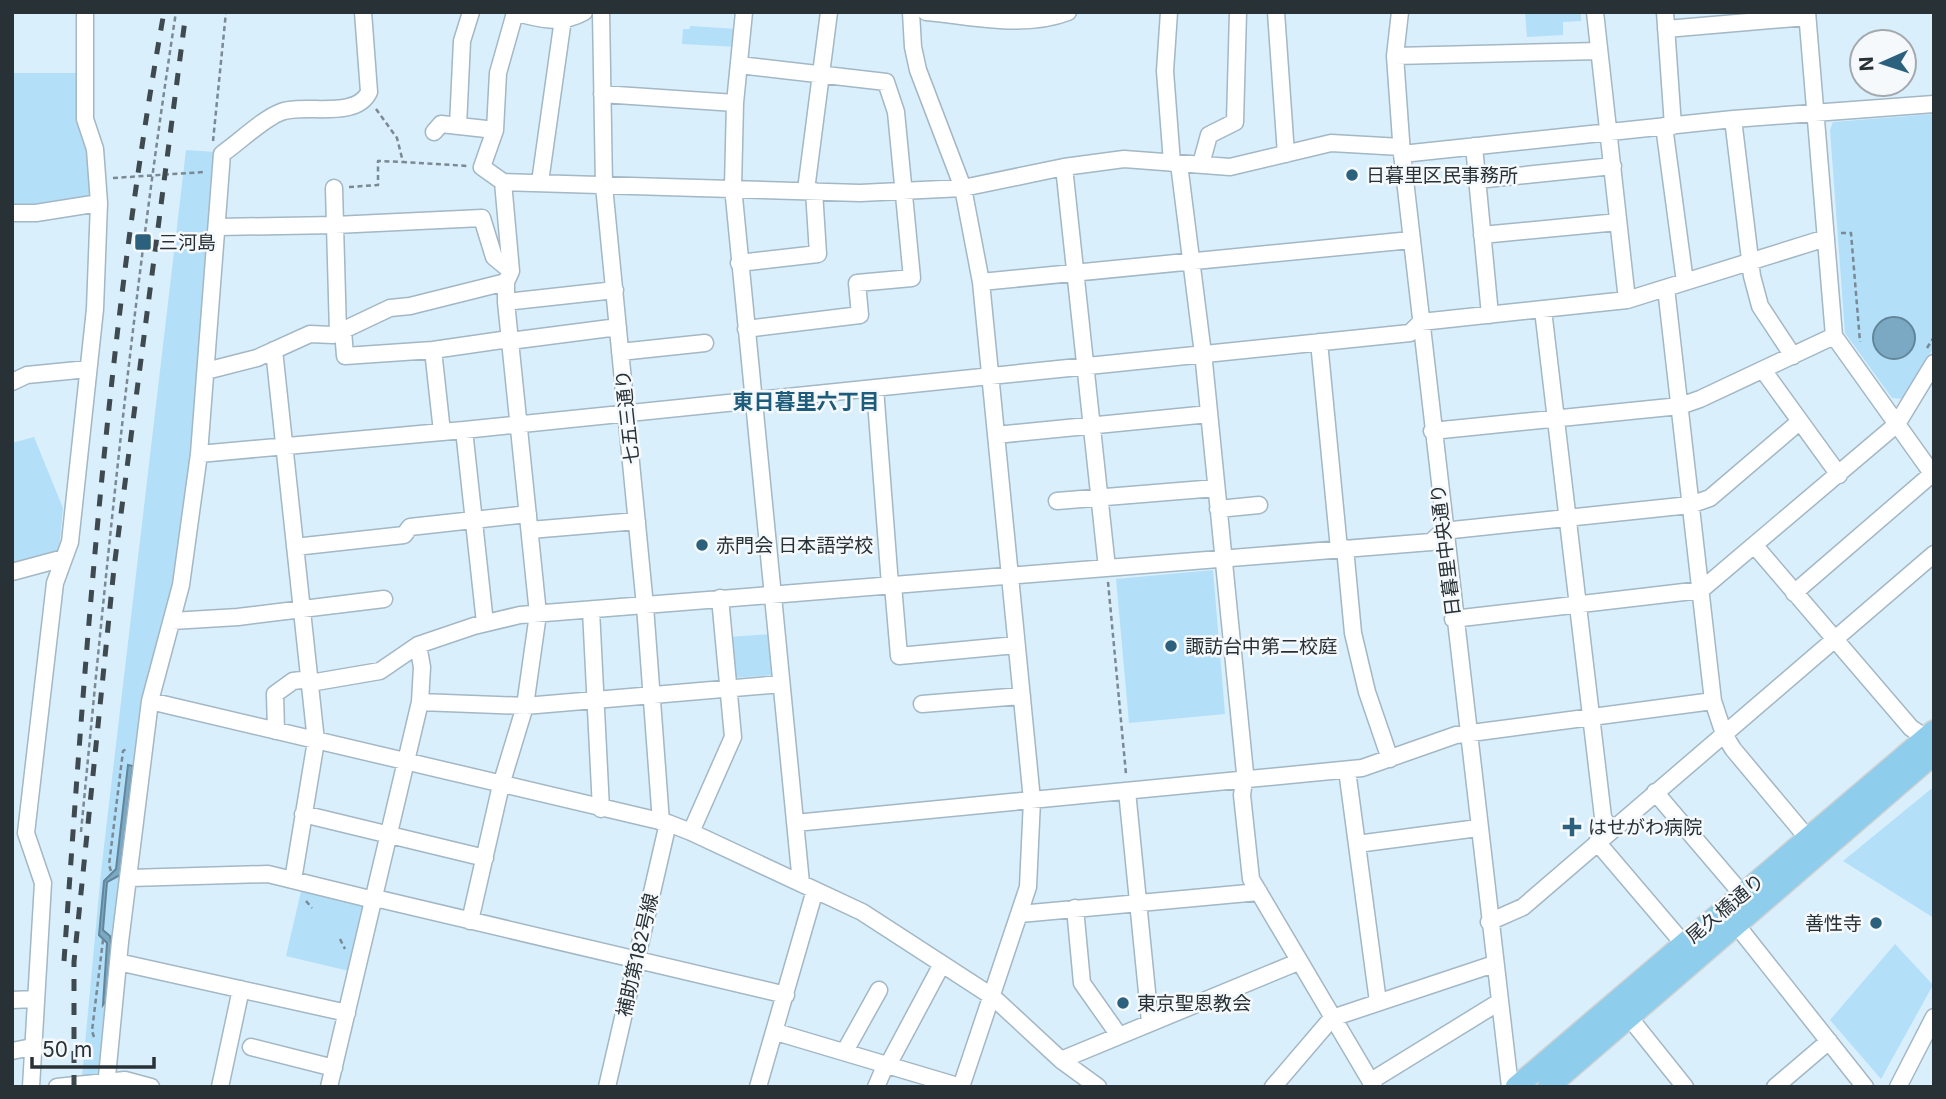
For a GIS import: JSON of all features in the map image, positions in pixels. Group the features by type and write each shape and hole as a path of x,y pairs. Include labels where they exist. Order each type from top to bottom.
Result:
{"main road":[{"name":"尾久橋通り","path":"1548,1087 1735,923 1814,845 1932,741"},
{"name":"尾久橋通り","path":"1517,1087 1742,894 1814,845"}],"street":[{"path":"31,1087 43,883 19,834 55,583 70,542 94,309 99,203 95,149 85,119 85,12"},
{"path":"107,1084 118,962 150,701 181,585 199,454 218,227 217,148 281,112 355,106 366,98 369,92 363,12"},
{"path":"458,126 462,41 471,12"},
{"path":"584,12 563,19 542,19 514,12 498,73 495,130 482,167 503,182 810,190 903,191 963,188 1064,167 1124,159 1230,166 1331,144 1401,150 1474,146 1733,119 1934,104"},
{"name":"七五三通り","path":"601,12 604,186 665,822"},
{"path":"744,12 735,103 733,187 795,824 808,886 786,995 758,1087"},
{"path":"739,263 818,254 810,190 829,12"},
{"path":"776,1032 961,1087 1028,887 1032,800 981,282 963,188 918,69 913,47 911,12"},
{"path":"926,12 1025,20 1054,18 1068,12"},
{"path":"1169,12 1165,71 1175,164 1203,354 1245,773 1242,794 1251,878 1372,1084 1499,1002"},
{"path":"1201,164 1209,135 1235,122 1238,12"},
{"path":"1276,12 1286,154"},
{"name":"日暮里中央通り","path":"1400,12 1395,56 1401,150 1453,619 1510,1087"},
{"path":"1595,12 1606,132 1613,166 1627,300"},
{"path":"1685,282 1669,126 1666,20 1807,14 1814,112 1832,235 1834,336 1933,475 1794,593"},
{"path":"540,182 563,19"},
{"path":"1395,56 1599,51"},
{"path":"739,65 886,82 896,112 912,278 857,284 860,315 746,329"},
{"path":"602,94 735,103"},
{"path":"1733,119 1751,261 1760,306 1793,355"},
{"path":"433,132 441,124 495,130"},
{"path":"1474,146 1490,316"},
{"path":"1477,180 1613,166"},
{"path":"1064,167 1078,272 1107,568"},
{"path":"470,921 501,785 524,706 538,614 506,302 508,276 503,182"},
{"path":"334,188 341,331 345,356 433,350 618,327"},
{"path":"12,214 99,203"},
{"path":"218,227 482,218 494,257 508,276"},
{"path":"1482,235 1618,222"},
{"path":"199,454 519,425 1410,332 1421,322 1627,300 1832,235"},
{"path":"981,282 1411,240"},
{"path":"206,371 274,350 310,334 341,331 390,308 410,306 508,276"},
{"path":"1666,288 1713,701 1724,734 1733,750 1814,845"},
{"path":"506,302 615,290"},
{"path":"1543,310 1603,817 1610,830"},
{"path":"1432,431 1680,406 1834,336"},
{"path":"1319,342 1353,632 1367,692 1390,759"},
{"path":"620,352 705,343"},
{"path":"274,350 316,741 293,880"},
{"path":"433,350 442,432"},
{"path":"1453,619 1701,590 1897,424 1927,360"},
{"path":"12,383 26,375 88,369"},
{"path":"1763,370 1839,475"},
{"path":"875,388 899,656 1016,645"},
{"path":"996,435 1209,414"},
{"path":"276,731 275,694 293,681 380,671 418,645 485,623 538,614 720,598 1431,542 1443,531 1690,505 1710,498 1799,422"},
{"path":"464,430 485,623"},
{"path":"1057,500 1100,499 1216,488"},
{"path":"1218,509 1259,505"},
{"path":"295,547 404,535 410,527 473,520 637,521"},
{"path":"1755,546 1833,641 1911,728 1932,741"},
{"path":"1489,922 1523,907 1934,554"},
{"path":"12,572 64,558"},
{"path":"691,832 733,737 720,598"},
{"path":"172,621 238,617 384,599"},
{"path":"591,610 601,809"},
{"path":"330,1087 420,702 422,667 418,645"},
{"path":"420,702 524,706 781,684"},
{"path":"922,704 1022,696"},
{"path":"150,701 665,822 691,832 862,912 993,997 1092,1085"},
{"path":"795,824 1347,770 1468,734 1713,701"},
{"path":"1347,770 1378,1002"},
{"path":"1127,791 1150,1022"},
{"path":"1655,792 1742,894"},
{"path":"303,814 485,858"},
{"name":"補助第182号線","path":"607,1087 665,822"},
{"path":"1357,844 1478,828"},
{"path":"1597,842 1683,943"},
{"path":"130,878 268,874 786,995"},
{"path":"1020,914 1259,892"},
{"path":"1075,908 1082,983 1118,1034"},
{"path":"1735,923 1865,1087"},
{"path":"118,962 347,1013"},
{"path":"1061,1059 1298,962"},
{"path":"876,1087 942,964"},
{"path":"1273,1087 1332,1018 1494,964"},
{"path":"220,1087 242,989"},
{"path":"845,1051 879,990"},
{"path":"12,1000 35,999"},
{"path":"1629,1017 1685,1087"},
{"path":"1898,1087 1934,1017"},
{"path":"1774,1087 1829,1041"},
{"path":"12,1051 32,1047"},
{"path":"251,1047 334,1068"},
{"path":"57,1087 107,1084 125,1080 151,1087"}],"path":[{"path":"217,148 226,12"},
{"path":"81,832 114,485 148,198 175,14"},
{"path":"366,98 388,121 397,138 403,162"},
{"path":"334,188 377,185 378,161 482,167"},
{"path":"98,180 211,172"},
{"path":"1832,235 1851,233 1860,343 1866,352"},
{"path":"1927,360 1934,337"},
{"path":"1107,568 1127,791"},
{"path":"109,865 123,751 130,747"}],"shaded area":[{"path":"1525,12 1581,12 1581,21 1563,22 1563,35 1527,37"},
{"path":"690,26 738,29 737,47 682,44 683,29 690,29"},
{"path":"12,73 84,73 95,197 12,209"},
{"path":"1934,114 1934,347 1902,399 1892,398 1845,333 1830,130 1833,122"},
{"path":"186,150 216,152 194,455 180,562 149,692 104,1070 98,1076 82,1077 101,872"},
{"path":"1894,317 1909,323 1915,338 1909,353 1894,359 1879,353 1873,338 1879,323"},
{"path":"34,437 63,508 59,550 12,563 12,443"},
{"name":"諏訪台中第二校庭","path":"1213,570 1225,714 1129,723 1116,579"},
{"path":"772,634 775,675 731,678 728,637"},
{"path":"128,765 133,766 120,875 107,882 103,930 110,936 111,943 106,1001 103,1005 107,943 99,935 104,881 116,869"},
{"path":"1931,789 1934,790 1934,918 1843,861"},
{"path":"302,887 362,901 364,908 349,971 286,956"},
{"path":"1895,944 1933,985 1881,1079 1830,1020"}],"railway":[{"path":"64,961 101,485 128,248 164,12"},
{"path":"74,1087 74,962 114,568 186,12"}],"place":[{"name":"日暮里区民事務所","path":"1352,175"},
{"name":"三河島","path":"143,242"},
{"name":"赤門会 日本語学校","path":"702,545"},
{"name":"諏訪台中第二校庭","path":"1171,646"},
{"name":"はせがわ病院","path":"1572,827"},
{"name":"善性寺","path":"1876,923"},
{"name":"東京聖恩教会","path":"1123,1003"}],"district":[{"name":"東日暮里六丁目","path":"806,402"}]}
